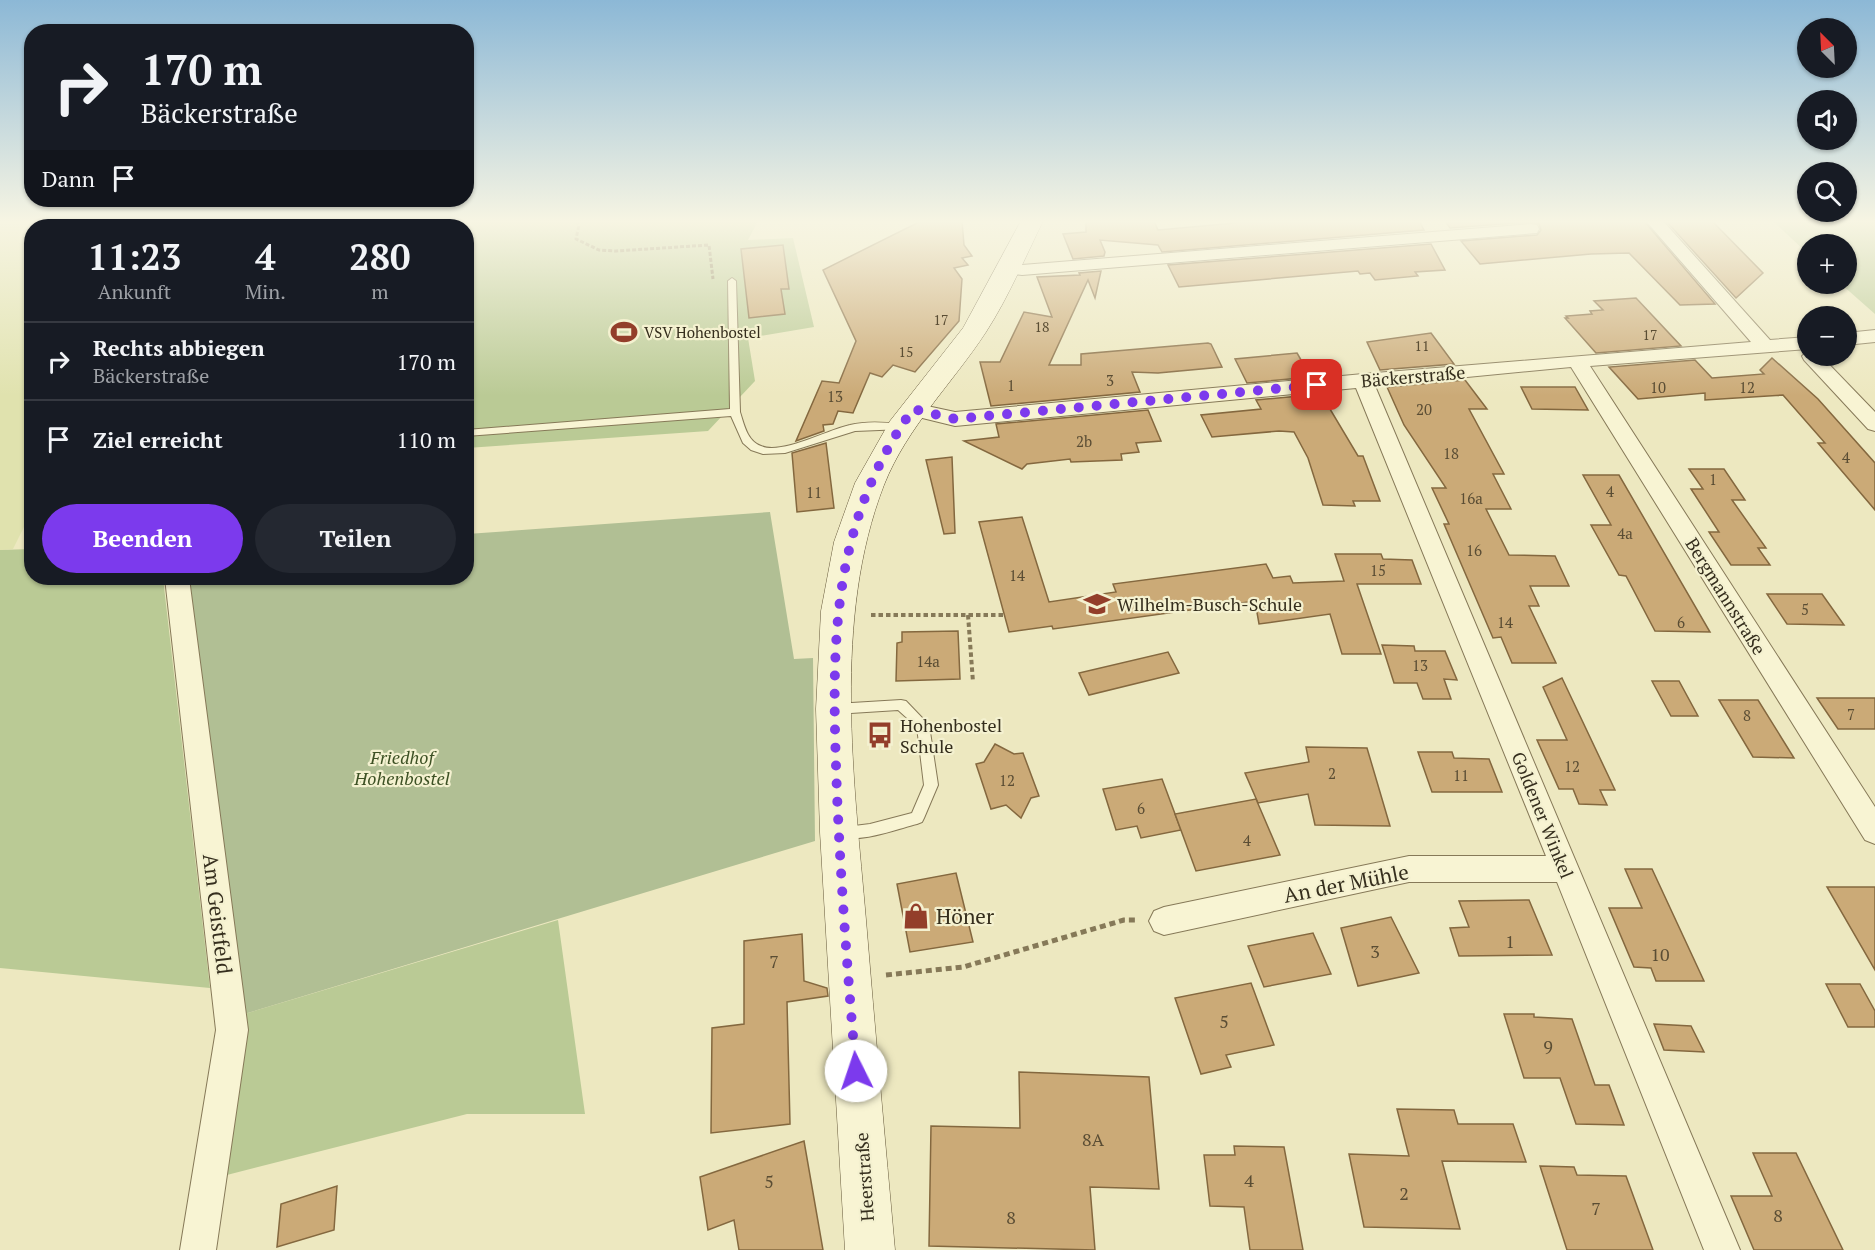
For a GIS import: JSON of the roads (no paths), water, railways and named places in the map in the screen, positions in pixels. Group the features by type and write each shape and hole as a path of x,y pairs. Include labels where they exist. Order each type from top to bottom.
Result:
{"street":[{"name":"Heerstraße","path":"870,1250 839,832 834,709 837,611 849,542 870,483 906,418 975,330 1001,279"},
{"path":"1706,279 1765,346"},
{"path":"1857,338 1875,336"},
{"name":"Bäckerstraße","path":"906,418 955,419 1577,361 1765,346 1797,348"},
{"name":"Bergmannstraße","path":"1577,361 1875,831"},
{"path":"1822,366 1875,424"},
{"name":"Goldener Winkel","path":"1363,380 1722,1250"},
{"name":"Am Geistfeld","path":"178,585 232,1030 198,1250"},
{"name":"An der Mühle","path":"1164,921 1408,869 1565,869"}],"lane":[{"path":"732,281 735,412 746,441 757,450 777,451 841,430 906,418"},
{"path":"474,432 735,412"},
{"path":"834,709 901,705 923,725 931,785 917,818 870,830 839,832"}],"place":[{"name":"VSV Hohenbostel","path":"624,332"},
{"name":"Wilhelm-Busch-Schule","path":"1097,604"},
{"name":"Hohenbostel Schule","path":"880,735"},
{"name":"Höner","path":"916,916"}],"park label":[{"name":"Friedhof Hohenbostel","path":"402,768"}]}
